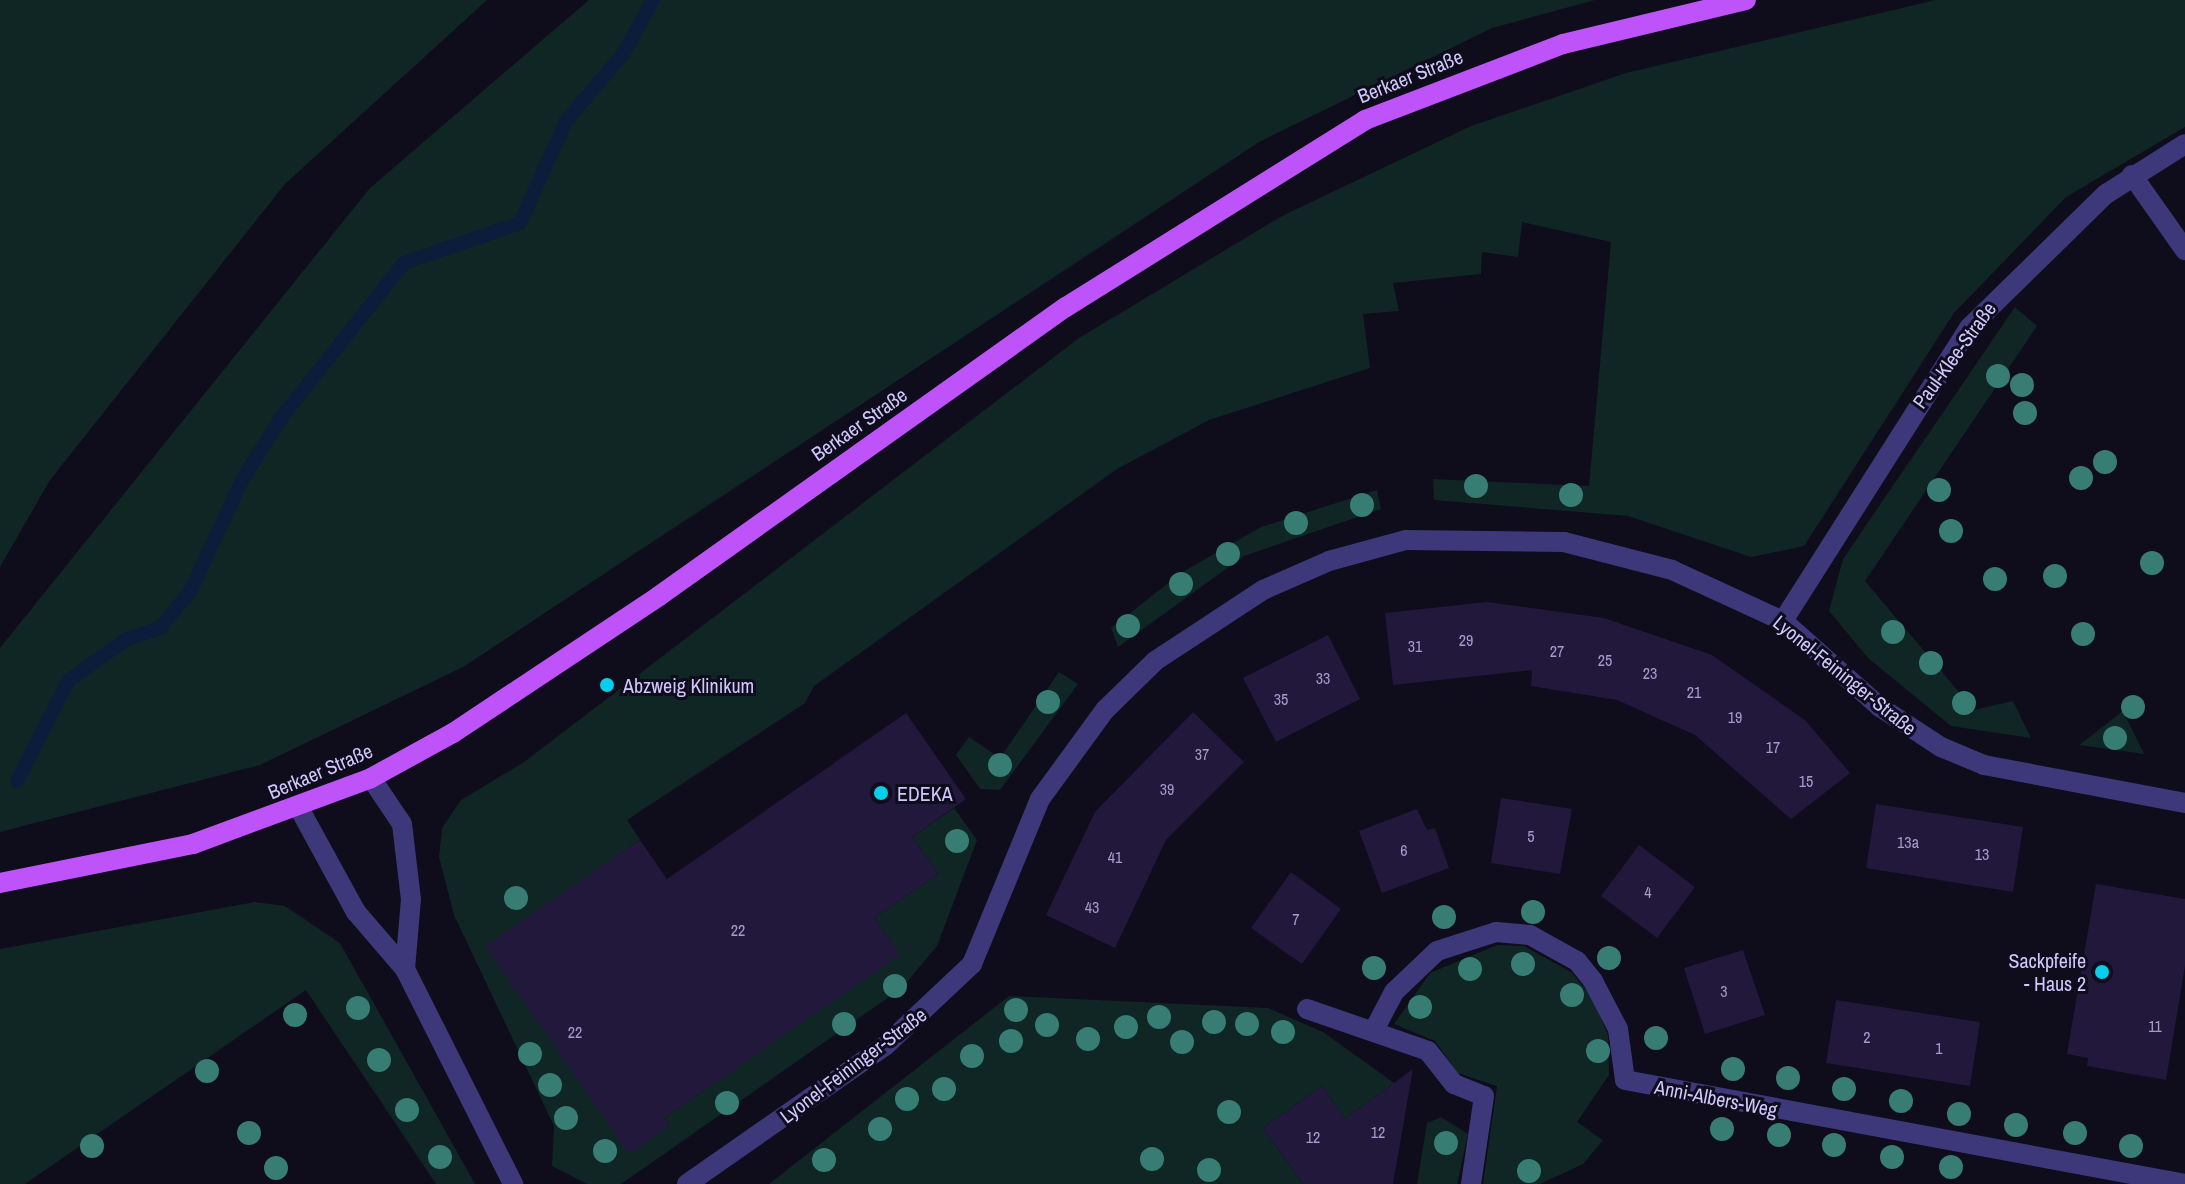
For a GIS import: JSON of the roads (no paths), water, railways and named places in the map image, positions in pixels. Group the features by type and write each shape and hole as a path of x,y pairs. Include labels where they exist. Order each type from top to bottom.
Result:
{"main road":[{"name":"Berkaer Straße","path":"0,883 193,844 299,808 371,778 453,733 659,596 1066,307 1365,120 1563,44 1746,0"}],"street":[{"name":"Paul-Klee-Straße","path":"1783,621 1969,328 2132,175 2185,144"},
{"path":"2132,175 2185,250"},
{"name":"Lyonel-Feininger-Straße","path":"687,1184 885,1046 942,997 972,964 1020,836 1065,759 1155,661 1263,590 1329,561 1406,540 1481,537 1613,552 1724,590 1783,621 1880,707 1941,747 1984,765 2185,803"},
{"path":"371,778 402,824 411,899 405,969"},
{"path":"299,808 340,889 405,969 513,1184"},
{"name":"Anni-Albers-Weg","path":"1374,1030 1394,992 1437,951 1496,932 1530,935 1577,961 1601,993 1618,1029 1625,1080 2185,1184"},
{"path":"1307,1009 1428,1051 1454,1084 1484,1096 1471,1184"}],"waterway":[{"path":"17,781 69,680 125,640 160,628 191,590 242,480 281,418 404,263 520,223 566,121 623,54 653,0"}],"place":[{"name":"Abzweig Klinikum","path":"607,685"},
{"name":"EDEKA","path":"881,793"},
{"name":"Sackpfeife - Haus 2","path":"2102,972"}]}
